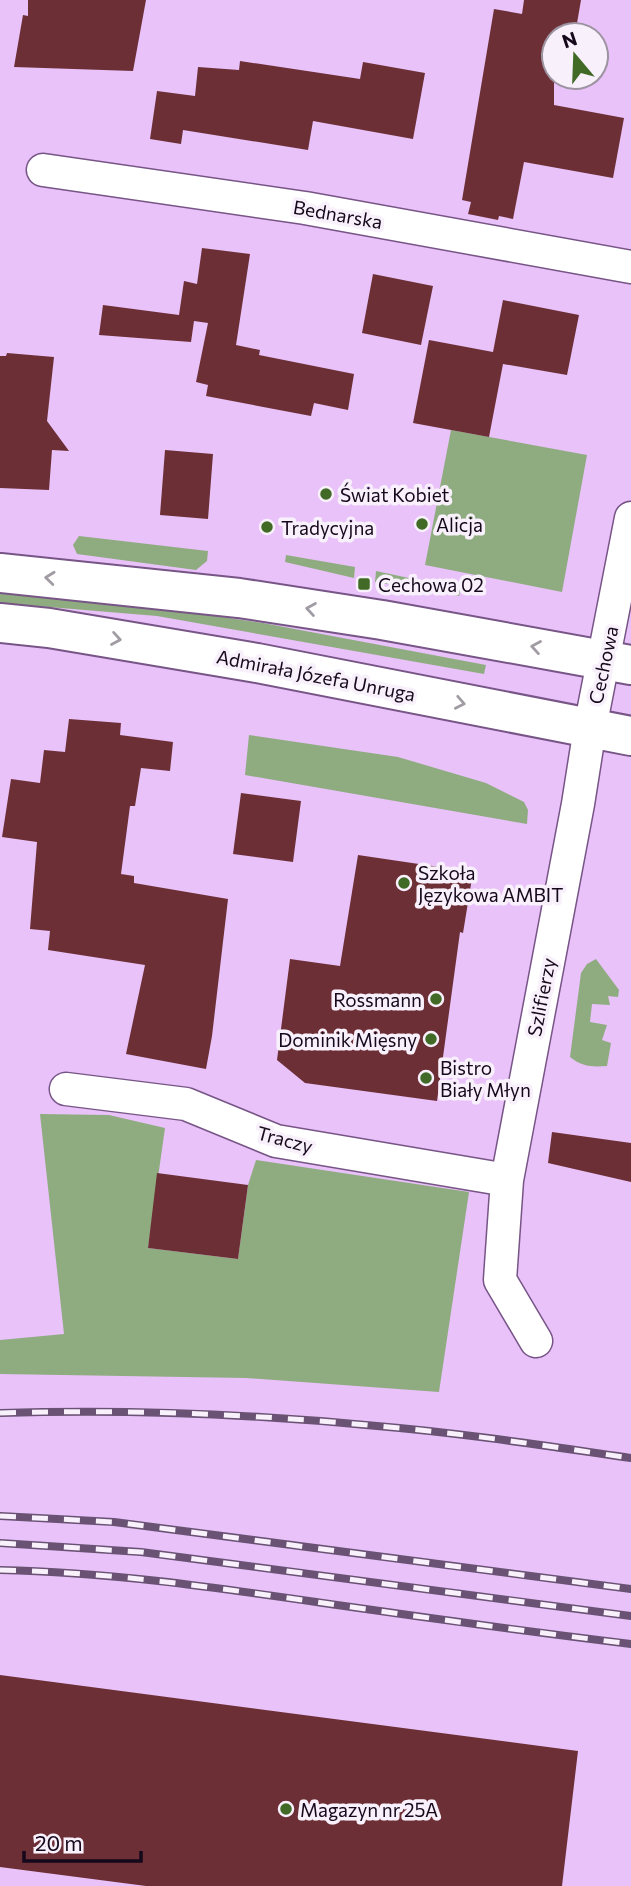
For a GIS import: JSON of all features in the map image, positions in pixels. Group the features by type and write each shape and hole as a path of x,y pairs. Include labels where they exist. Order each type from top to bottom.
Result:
{"street":[{"name":"Bednarska","path":"43,170 305,208 631,267"},
{"name":"Cechowa","path":"590,728 617,662 617,597 631,518"},
{"path":"0,573 239,598 382,620 617,662"},
{"name":"Admirała Józefa Unruga","path":"0,623 48,628 257,663 631,736"},
{"name":"Szlifierzy","path":"536,1342 500,1280 507,1180 590,728"},
{"name":"Traczy","path":"66,1089 186,1104 276,1141 507,1180"}],"green space":[{"path":"451,430 587,455 562,592 425,565"},
{"path":"79,536 208,551 207,561 196,570 77,554 73,545"},
{"path":"286,555 355,567 354,578 285,562"},
{"path":"376,571 461,589 459,596 375,582"},
{"path":"0,590 103,599 263,623 486,665 484,674 157,616 0,603"},
{"path":"249,735 398,757 486,783 524,802 528,810 527,824 245,775"},
{"path":"596,959 619,990 618,997 608,996 610,1005 592,1004 590,1022 607,1025 602,1040 611,1043 607,1066 588,1066 570,1057 581,973 587,964"},
{"path":"40,1114 109,1115 165,1128 148,1248 238,1259 248,1185 256,1160 469,1192 439,1392 246,1378 0,1374 0,1340 64,1334"}],"building":[{"path":"28,0 146,0 133,71 14,67 23,15 28,16"},
{"path":"524,0 581,0 577,21 540,21 540,91 554,91 554,105 624,118 613,178 524,162 513,219 499,216 498,220 468,214 471,202 462,200 494,9 522,14"},
{"path":"240,61 360,79 363,62 425,73 413,139 313,121 308,150 183,130 181,144 150,139 157,91 195,96 198,67 239,70"},
{"path":"202,248 250,254 236,345 260,350 259,355 354,374 348,410 314,403 311,416 206,396 208,385 196,382 208,323 194,321 191,342 99,335 103,305 179,315 184,281 197,284"},
{"path":"373,274 433,286 421,345 362,333"},
{"path":"503,300 579,315 567,375 503,364 489,437 413,423 429,340 493,352"},
{"path":"7,353 54,357 47,421 69,451 52,450 49,490 0,488 0,356 6,356"},
{"path":"165,450 213,454 208,519 160,515"},
{"path":"69,719 121,723 120,735 173,742 170,771 141,768 135,806 130,806 121,874 134,876 134,883 228,899 206,1069 126,1054 145,965 48,950 50,931 30,929 37,842 2,837 11,779 40,783 44,750 65,752"},
{"path":"241,793 301,801 293,862 233,854"},
{"path":"358,855 473,872 463,933 460,932 437,1101 305,1083 277,1060 290,959 340,966"},
{"path":"552,1132 631,1143 631,1182 548,1163"},
{"path":"157,1173 248,1185 238,1259 148,1248"},
{"name":"Magazyn nr 25A","path":"0,1675 578,1751 562,1886 146,1886 0,1867"}],"railway":[{"path":"0,1413 142,1412 283,1418 441,1432 631,1458"},
{"path":"0,1516 114,1522 631,1589"},
{"path":"0,1543 141,1552 631,1616"},
{"path":"0,1570 169,1582 631,1644"}],"place":[{"name":"Świat Kobiet","path":"326,494"},
{"name":"Alicja","path":"422,524"},
{"name":"Tradycyjna","path":"267,527"},
{"name":"Cechowa 02","path":"364,584"},
{"name":"Szkoła Językowa AMBIT","path":"404,883"},
{"name":"Rossmann","path":"436,999"},
{"name":"Dominik Mięsny","path":"431,1039"},
{"name":"Bistro Biały Młyn","path":"426,1078"},
{"name":"Magazyn nr 25A","path":"286,1809"}]}
